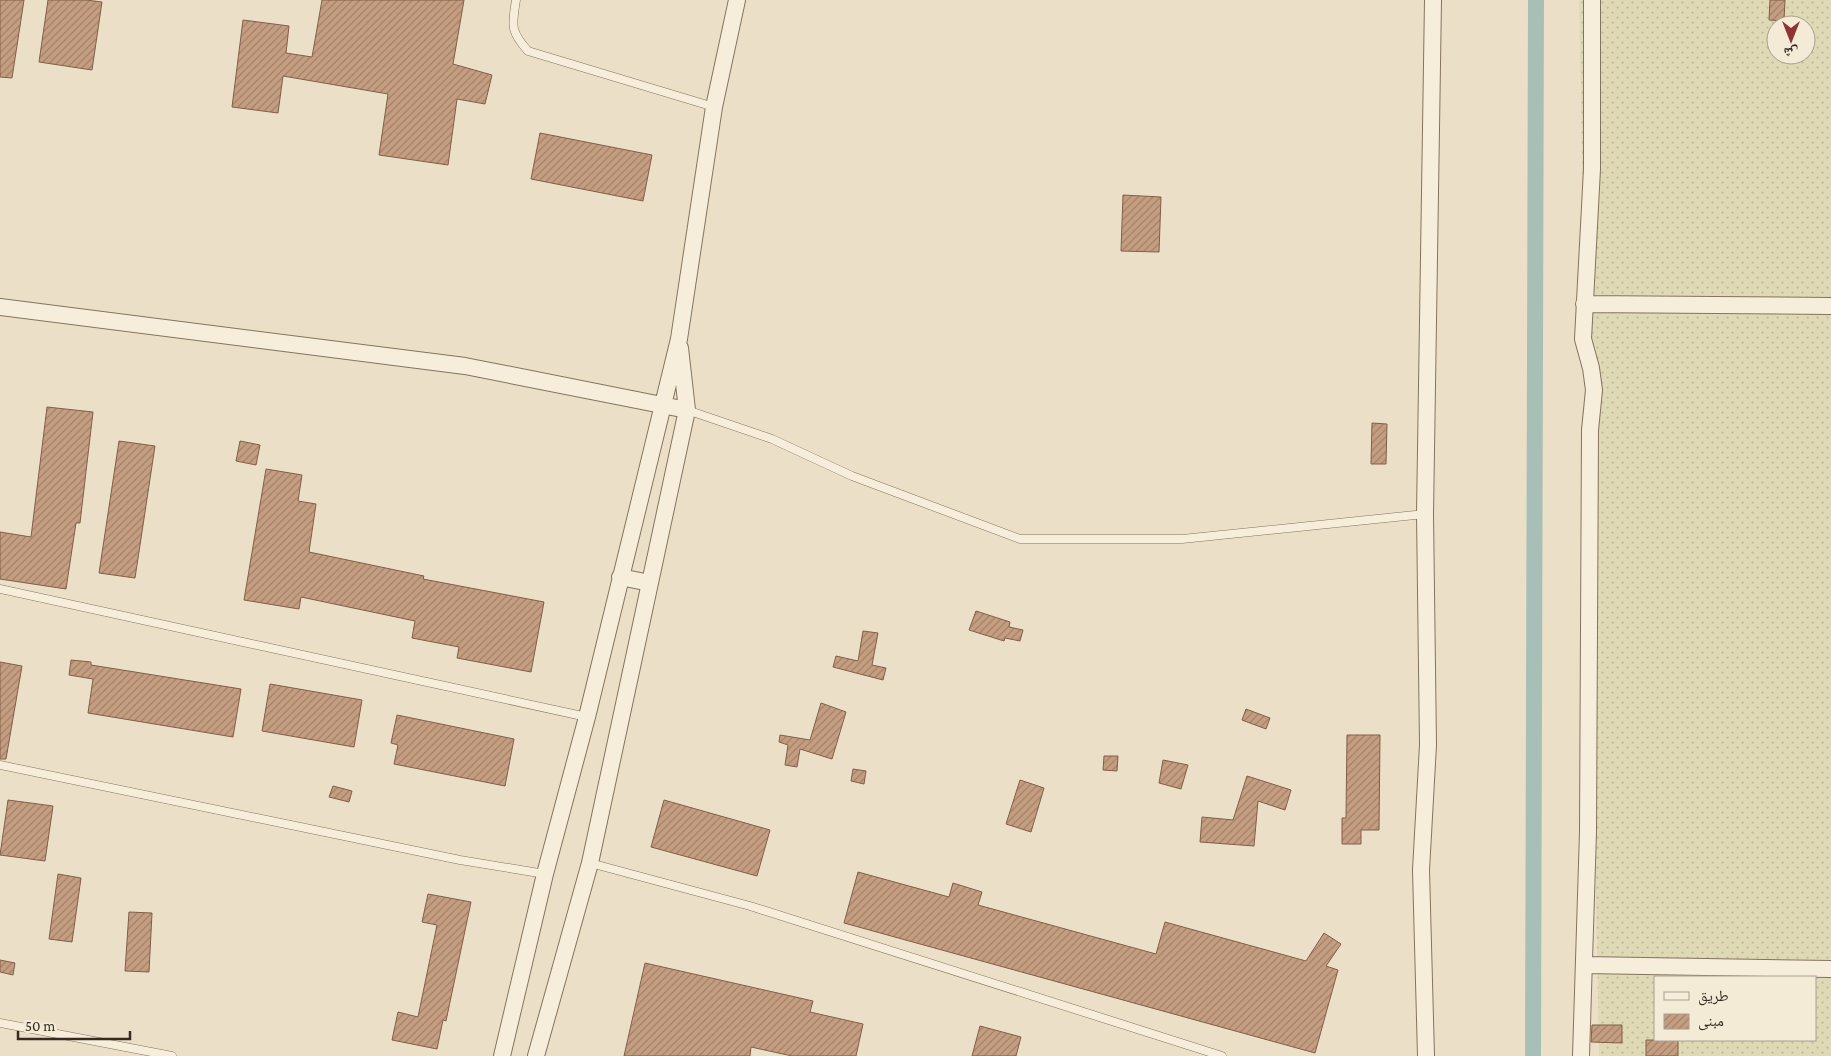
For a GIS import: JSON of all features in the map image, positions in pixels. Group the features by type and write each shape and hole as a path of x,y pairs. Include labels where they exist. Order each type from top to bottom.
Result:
{"street":[{"path":"502,1056 545,874 587,717 678,339 714,107 737,0"},
{"path":"1426,1056 1421,870 1428,746 1425,514 1433,0"},
{"path":"1581,1056 1588,832 1590,430 1594,390 1591,368 1583,339 1592,169 1592,0"},
{"path":"1584,304 1831,306"},
{"path":"0,307 465,366 687,410"},
{"path":"536,1056 590,863 687,410 678,339"},
{"path":"646,466 674,469"},
{"path":"620,577 650,583"},
{"path":"1584,965 1831,969"}],"lane":[{"path":"516,0 513,21 516,38 528,51 714,107"},
{"path":"687,410 772,440 852,476 1020,539 1182,539 1425,514"},
{"path":"0,589 587,717"},
{"path":"0,765 460,860 545,874"},
{"path":"590,863 750,906 1222,1056"},
{"path":"0,1023 172,1056"}],"shaded area":[{"path":"1579,0 1831,0 1831,1056 1599,1056"}],"building":[{"path":"0,0 24,0 12,78 0,77"},
{"path":"48,0 102,2 92,70 39,62"},
{"path":"322,0 464,0 453,64 492,75 485,104 457,99 448,165 379,155 388,94 283,76 278,113 232,107 243,20 289,26 286,53 312,57"},
{"path":"1770,0 1785,0 1784,15 1769,15"},
{"path":"540,133 652,155 643,201 531,179"},
{"path":"1123,195 1161,197 1159,252 1121,251"},
{"path":"47,407 93,412 80,523 76,523 66,589 0,579 0,532 31,537"},
{"path":"1372,423 1387,424 1386,464 1371,464"},
{"path":"119,441 155,446 135,578 99,573"},
{"path":"240,441 260,445 256,465 236,461"},
{"path":"266,469 302,475 298,501 316,504 309,552 424,576 423,579 544,602 531,672 457,658 459,647 412,638 415,621 301,597 299,609 244,600"},
{"path":"976,611 1010,622 1009,627 1023,630 1020,641 1005,638 1004,641 969,630"},
{"path":"863,631 878,633 872,665 886,668 883,680 833,667 836,656 858,661"},
{"path":"71,660 91,662 91,665 241,689 233,737 88,713 93,679 69,675"},
{"path":"0,662 22,666 6,759 0,759"},
{"path":"270,684 362,700 354,747 262,731"},
{"path":"821,703 846,712 832,759 800,749 797,767 785,765 788,745 779,742 780,735 810,740"},
{"path":"1246,709 1270,718 1266,729 1242,720"},
{"path":"397,715 514,739 505,786 394,764 398,745 391,743"},
{"path":"1347,735 1380,735 1379,830 1361,830 1361,844 1342,844 1342,818 1346,818"},
{"path":"1104,756 1118,756 1117,771 1103,770"},
{"path":"1163,760 1188,765 1181,789 1159,783"},
{"path":"853,769 866,771 864,784 851,781"},
{"path":"1247,776 1291,790 1285,810 1258,801 1254,846 1200,842 1202,817 1233,820"},
{"path":"1020,780 1044,788 1031,832 1006,824"},
{"path":"333,786 352,791 349,802 329,797"},
{"path":"8,800 53,806 45,861 0,855"},
{"path":"664,800 770,830 757,876 651,847"},
{"path":"858,872 949,897 953,883 982,892 978,905 1156,954 1165,922 1306,961 1324,933 1341,944 1326,966 1338,970 1315,1053 844,923"},
{"path":"58,874 81,878 72,942 49,939"},
{"path":"428,894 471,902 446,1021 443,1020 437,1049 392,1040 398,1012 418,1017 437,925 422,922"},
{"path":"129,912 152,913 149,972 125,971"},
{"path":"0,960 15,963 13,975 0,972"},
{"path":"645,963 813,1001 810,1012 863,1024 856,1056 792,1056 751,1047 750,1056 624,1056"},
{"path":"1592,1025 1622,1025 1622,1043 1591,1042"},
{"path":"980,1026 1021,1037 1016,1056 972,1056"},
{"path":"1646,1040 1678,1041 1678,1056 1646,1056"}],"waterway":[{"path":"1533,1056 1536,0"}]}
